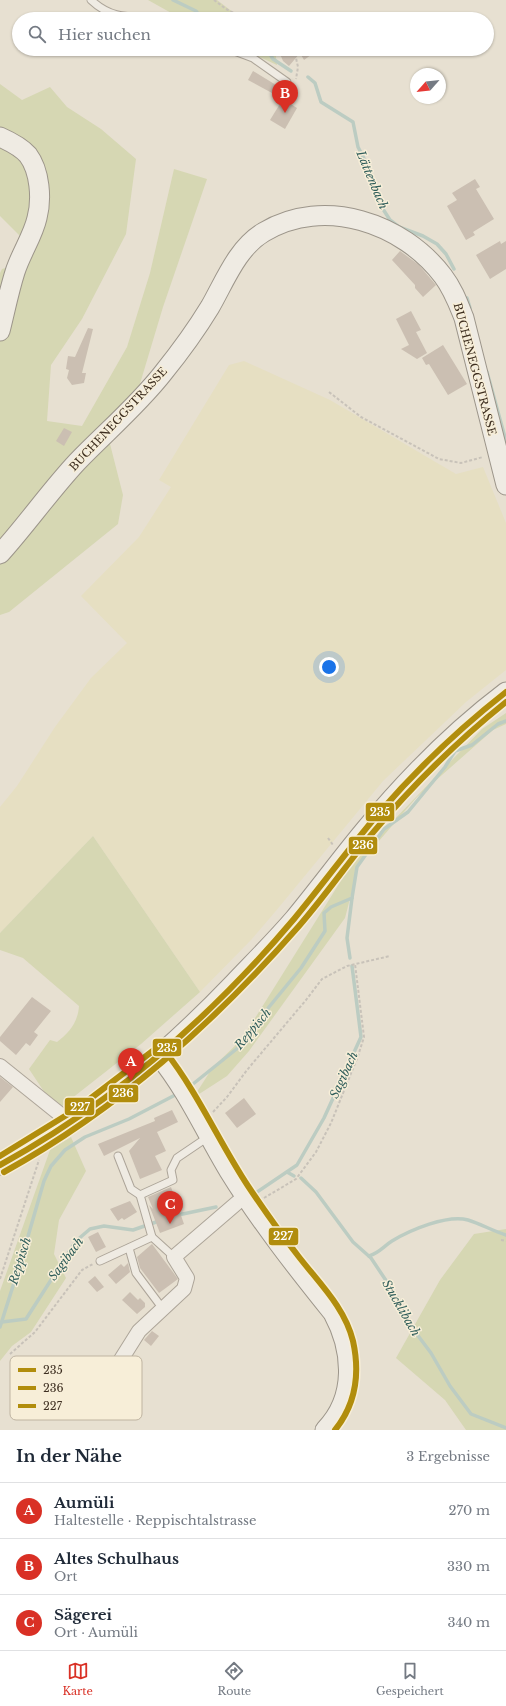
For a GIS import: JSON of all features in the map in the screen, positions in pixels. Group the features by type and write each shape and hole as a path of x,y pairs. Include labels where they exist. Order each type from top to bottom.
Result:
{"main road":[{"path":"0,137 14,144 27,154 34,166 38,181 39,207 37,219 15,272 0,331"},
{"name":"BUCHENEGGSTRASSE","path":"0,554 26,524 56,485 163,374 196,329 240,254 263,232 300,218 321,215 341,215 363,220 403,240 420,251 439,271 454,294 464,318 506,485"},
{"path":"0,1165 42,1142 124,1086 160,1056 190,1028 288,925 364,830 406,783 447,741 506,692"},
{"path":"160,1056 184,1093 205,1131 248,1201 274,1239 332,1313 344,1337 349,1365 346,1390 337,1415 324,1430"}],"street":[{"path":"0,1066 61,1115 68,1125"},
{"path":"123,1356 139,1331 184,1289 187,1278 174,1257 248,1201"}],"lane":[{"path":"91,0 108,12"},
{"path":"248,56 253,58 287,82"},
{"path":"140,1195 173,1180 171,1170 177,1158 205,1131"},
{"path":"118,1156 131,1189 140,1195 152,1237 174,1257"},
{"path":"100,1261 152,1237"},
{"path":"129,1248 136,1273 163,1309"}],"path":[{"path":"214,0 232,12"},
{"path":"295,81 298,67 296,56"},
{"path":"329,392 361,417 446,461 465,462 497,454"},
{"path":"205,1131 246,1070 322,979 346,966 390,956"},
{"path":"248,1201 296,1178 316,1152 331,1123 358,1056 364,1037 355,964"},
{"path":"0,1278 39,1162 42,1142"},
{"path":"501,1240 506,1241"},
{"path":"10,1354 35,1332 82,1270 100,1261"}],"shaded area":[{"path":"244,361 330,400 456,474 483,467 506,523 506,670 466,702 383,781 251,940 200,992 93,836 0,933 0,807 17,786 55,727 91,678 127,643 81,596 139,537 171,487 159,480 229,365"}],"green space":[{"path":"148,0 217,0 233,12 169,12"},
{"path":"257,56 276,56 277,65"},
{"path":"0,84 22,100 50,87 67,107 101,129 136,159 126,234 82,319 51,365 47,421 82,426 127,347 150,273 174,169 207,179 163,307 133,407 110,444 123,495 118,524 9,612 0,615 0,273 2,269 12,266 23,239 0,216"},
{"path":"506,713 506,724 493,730 417,797 359,864 345,918 249,1051 227,1076 193,1098 213,1067 242,1039 352,863 482,729"},
{"path":"93,836 200,992 141,1044 62,1106 45,1093 29,1069 50,1040 57,1042 69,1031 77,1017 79,1006 23,958 0,950 0,933"},
{"path":"71,1137 86,1171 59,1220 54,1254 66,1278 31,1332 12,1346 0,1361 0,1291 50,1150"},
{"path":"506,1229 506,1430 466,1430 445,1400 396,1358 440,1280 474,1234"}],"building":[{"path":"281,56 297,56 289,66 283,61"},
{"path":"302,56 309,56 304,60"},
{"path":"253,71 276,85 272,93 248,80"},
{"path":"283,99 297,108 285,129 270,120"},
{"path":"475,179 480,187 476,189 494,219 473,232 475,235 466,240 447,206 457,200 452,193"},
{"path":"500,241 501,244 506,241 506,269 490,279 476,255"},
{"path":"400,251 419,265 436,285 423,297 415,288 415,285 392,260"},
{"path":"411,311 421,330 416,332 427,353 417,359 401,349 409,345 396,319"},
{"path":"88,328 93,329 82,373 86,373 84,383 72,385 67,378 69,370 66,369 68,356 75,357"},
{"path":"443,345 467,384 448,395 429,364 426,365 422,358"},
{"path":"64,428 72,432 64,446 56,441"},
{"path":"32,997 51,1011 34,1032 38,1035 30,1046 26,1043 16,1055 0,1041 0,1037"},
{"path":"0,1077 13,1087 0,1102"},
{"path":"244,1098 256,1114 237,1128 225,1113"},
{"path":"172,1110 178,1122 157,1132 166,1151 155,1156 162,1170 140,1179 129,1151 140,1138 104,1156 98,1144 155,1121 154,1118"},
{"path":"171,1187 184,1224 160,1233 149,1205 153,1209 148,1197"},
{"path":"130,1201 137,1212 124,1220 122,1218 118,1221 110,1209"},
{"path":"98,1232 106,1247 96,1252 88,1237"},
{"path":"152,1244 178,1279 159,1293 140,1268 137,1257"},
{"path":"128,1263 130,1272 116,1284 108,1275 121,1264 124,1267"},
{"path":"95,1276 104,1287 97,1292 88,1282"},
{"path":"130,1292 138,1300 140,1298 145,1303 145,1307 137,1314 122,1300"},
{"path":"152,1331 159,1336 151,1346 144,1340"}],"waterway":[{"name":"Lättenbach","path":"173,0 197,12"},
{"name":"Lättenbach","path":"271,56 273,59 291,71"},
{"name":"Lättenbach","path":"308,77 315,83 321,102 353,122 358,147 368,166 381,206 390,220 399,227 423,236 437,244 446,254 454,269"},
{"name":"Lättenbach","path":"467,298 470,308"},
{"name":"Lättenbach","path":"487,372 506,441"},
{"name":"Reppisch","path":"188,1088 244,1043 269,1007 301,968 325,931 324,913 331,907 352,898 357,867 384,829 408,812 445,767 455,751 472,745 498,724 506,721"},
{"name":"Sagibach","path":"350,958 347,938 352,898"},
{"name":"Sagibach","path":"254,1194 297,1165 324,1118 361,1037 352,966"},
{"name":"Reppisch","path":"0,1327 44,1181 51,1166 65,1150 85,1137 129,1119 179,1093"},
{"name":"Stucklibach","path":"287,1172 294,1176"},
{"name":"Stucklibach","path":"301,1178 316,1192 353,1242 371,1258 397,1297 413,1329 431,1353 450,1386 471,1414 506,1428"},
{"name":"Sagibach","path":"178,1215 216,1207"},
{"path":"369,1256 373,1255 392,1241 409,1232 429,1224 450,1219 468,1220 506,1235"},
{"name":"Sagibach","path":"2,1322 26,1319 76,1241 90,1229 104,1226 133,1230 159,1221"}],"transit line":[{"name":"235","path":"0,1165 42,1141 121,1086 194,1024 229,990 294,919 379,813 424,764 456,734 506,692"},
{"name":"236","path":"4,1172 86,1121 162,1062 198,1030 233,997 299,926 370,836 402,800 452,749 506,702"},
{"name":"227","path":"0,1156 78,1108 154,1050"},
{"name":"227","path":"165,1051 188,1084 248,1186 286,1240 331,1297 349,1329 355,1353 356,1376 352,1399 348,1410 335,1430"}],"place":[{"name":"Altes Schulhaus","path":"285,113"},
{"name":"Aumüli","path":"131,1081"},
{"name":"Sägerei","path":"170,1224"}]}
